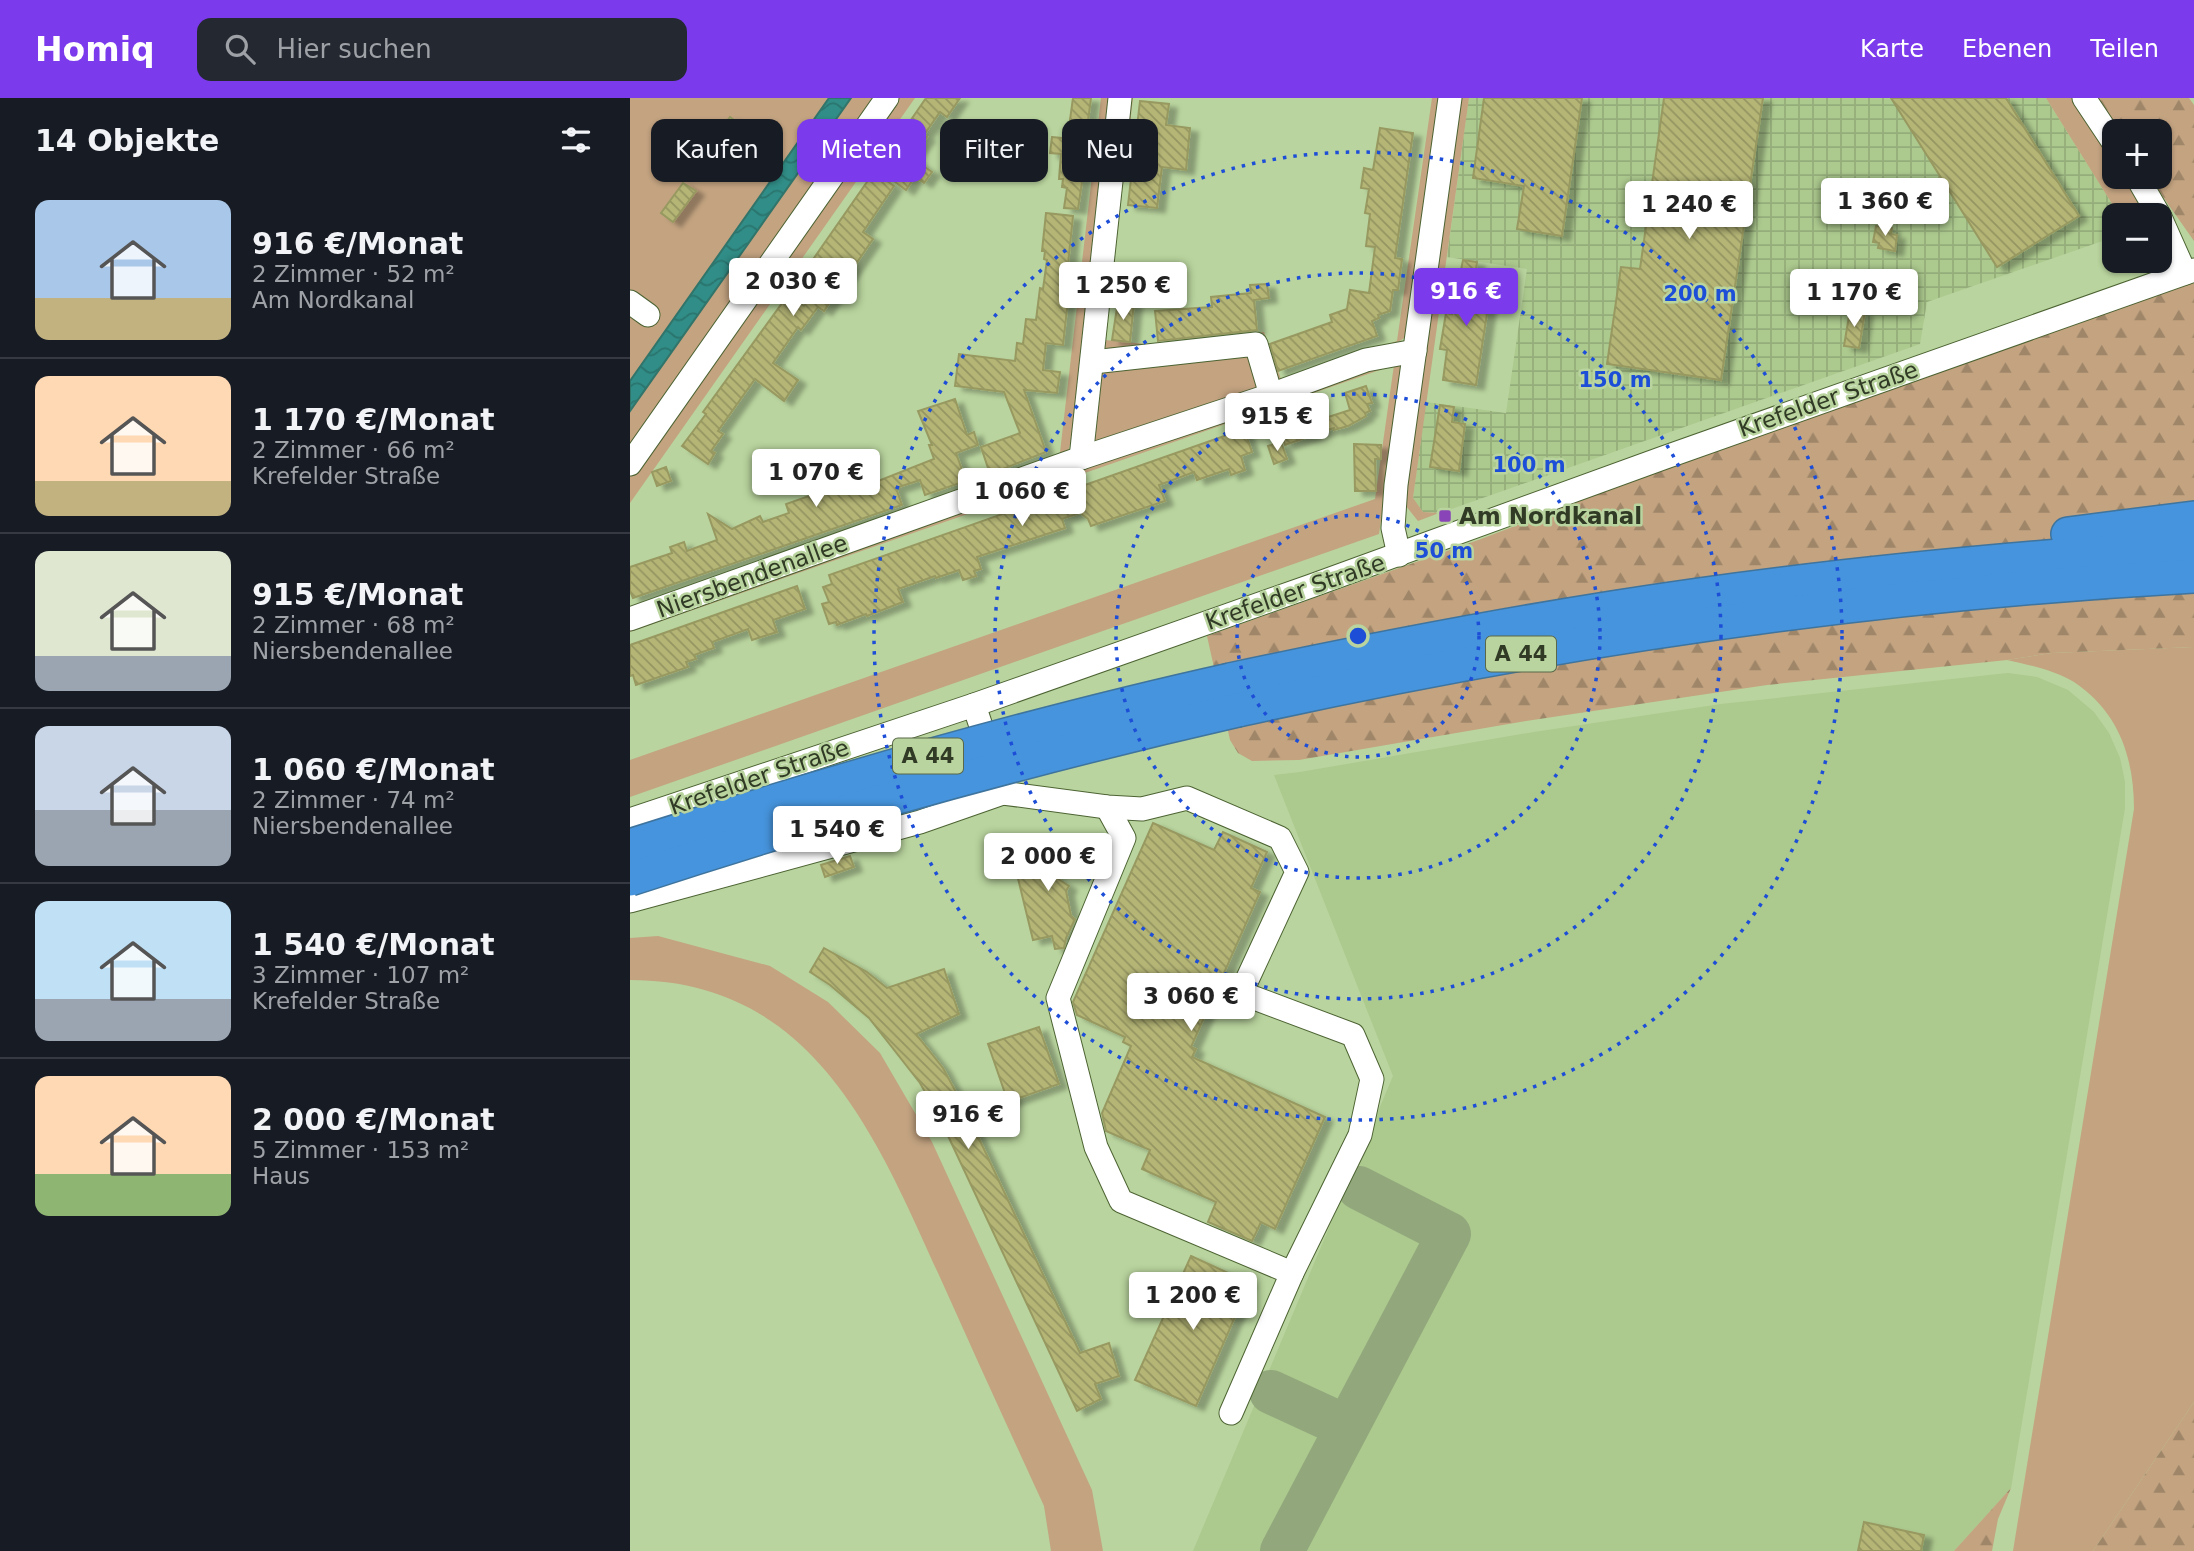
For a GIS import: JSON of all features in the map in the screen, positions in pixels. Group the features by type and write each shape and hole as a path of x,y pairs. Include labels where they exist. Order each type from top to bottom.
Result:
{"highway":[{"path":"1888,572 2000,544 2194,518"},
{"name":"A 44","path":"630,879 908,793 1092,744 1234,695 1402,645 1576,613 1702,594 2004,560 2194,546"},
{"name":"A 44","path":"630,846 910,761 1095,712 1483,660 1698,626 1980,592 2194,576"}],"street":[{"path":"630,464 887,98"},
{"path":"1081,458 1120,98"},
{"path":"1399,555 1393,528 1394,502 1450,98"},
{"path":"2084,98 2102,125"},
{"path":"2172,240 2189,272"},
{"name":"Krefelder Straße","path":"630,820 974,705 1399,555 1663,457 2189,272"},
{"path":"1093,362 1256,344 1271,395"},
{"name":"Niersbendenallee","path":"630,619 1081,458 1271,395 1366,360 1415,351"},
{"path":"974,705 1003,793"},
{"path":"630,869 907,782 920,821"},
{"path":"630,901 920,821 1003,793 1107,807 1142,808 1187,798 1280,838 1297,872 1241,993 1353,1035 1371,1079 1360,1135 1292,1273 1231,1413"},
{"path":"1107,807 1124,838 1058,998 1096,1147 1121,1201 1292,1273"}],"shaded area":[{"path":"1469,98 2046,98 2112,203 2102,203 2102,241 1927,302 1920,344 1440,513 1423,512 1413,499 1426,402 1506,413 1527,269 1447,257"},
{"path":"2008,673 2037,677 2068,690 2094,712 2109,733 2120,758 2125,782 2125,808 2011,1488 1954,1551 1193,1551 1393,1076 1274,775 1721,704"}],"green space":[{"path":"630,98 829,98 814,119 797,119 797,144 783,163 783,119 651,119 651,182 770,182 630,381"},
{"path":"851,98 881,98 866,119 836,119"},
{"path":"894,98 915,98 900,119 879,119"},
{"path":"1101,98 1116,98 1114,119 1099,119"},
{"path":"1128,98 1133,98 1131,119 1126,119"},
{"path":"1432,98 1442,98 1408,335 1397,343 1276,386 1261,340 1103,354 1120,182 1123,182 1105,340 1146,344 1264,332 1282,382 1397,341"},
{"path":"1460,98 1469,98 1413,498 1423,512 1439,513 1418,521 1406,506 1404,492"},
{"path":"2046,98 2072,98 2102,142 2102,188"},
{"path":"2096,98 2189,98 2194,105 2194,241 2172,210 2172,203 2167,203 2157,189 2172,189 2172,119 2111,119"},
{"path":"797,174 797,182 822,182 630,453 630,411"},
{"path":"835,182 856,182 630,503 630,474"},
{"path":"1091,182 1107,182 1078,441 1071,441 1066,458 1059,461"},
{"path":"2103,189 2133,189 2142,203 2112,203"},
{"path":"2194,283 2194,647 2052,653 1767,685 1526,721 1299,760 1252,761 1238,753 1230,740 1207,636 1481,539 1679,463 2162,289"},
{"path":"1248,352 1262,386 1097,447 1090,434 1101,370"},
{"path":"1395,359 1403,367 1379,534 630,797 630,760 1375,499 1394,365 630,632 630,628"},
{"path":"2194,647 2194,1402 2093,1551 2013,1551 2134,809 2127,754 2113,722 2102,707 2066,678 2041,668 2007,660 2052,653"},
{"path":"658,936 770,966 828,1002 880,1053 932,1142 1092,1490 1103,1551 1051,1551 1044,1506 919,1230 864,1125 832,1078 794,1038 748,1007 694,987 630,980 630,938"},
{"path":"2194,1402 2194,1551 2093,1551"},
{"path":"2011,1488 1998,1519 1992,1551 1954,1551"}],"water":[{"path":"829,98 851,98 836,119 814,119"},
{"path":"797,144 797,174 630,411 630,381 770,182 783,182 783,163"}],"building":[{"path":"926,98 960,98 947,117 940,112 926,132 926,119 912,119"},
{"path":"1073,98 1091,98 1088,119 1070,119"},
{"path":"1484,98 1582,98 1562,236 1517,229 1524,186 1473,178"},
{"path":"1664,98 1763,98 1721,380 1607,364 1621,267 1640,269"},
{"path":"1891,98 2006,98 2079,216 1997,267"},
{"path":"1140,101 1169,104 1166,125 1190,128 1186,170 1162,167 1157,208 1128,205 1131,182 1158,182 1158,119 1138,119"},
{"path":"1380,128 1413,133 1395,258 1402,259 1398,290 1393,290 1390,311 1378,315 1379,318 1372,321 1377,336 1278,371 1270,344 1332,322 1330,315 1347,309 1350,290 1369,293 1375,247 1366,246 1370,214 1365,213 1369,189 1361,188 1364,168 1373,170"},
{"path":"1052,137 1062,138 1062,179 1059,179 1061,154 1050,153"},
{"path":"926,168 932,172 926,180"},
{"path":"867,182 888,182 894,186 863,232 873,239 824,311 818,307 801,330 798,327 773,363 798,380 784,401 755,379 718,431 723,434 711,451 715,453 708,464 682,446 706,414 703,412 788,295 804,306 816,290 823,279 807,268"},
{"path":"895,182 912,182 906,190"},
{"path":"1063,182 1082,182 1078,209 1064,208 1067,188 1062,187"},
{"path":"683,183 696,191 673,222 661,213"},
{"path":"1046,213 1073,216 1067,274 1075,278 1073,291 1069,291 1063,345 1046,343 1043,370 1060,372 1057,393 1024,390 1046,452 990,474 981,447 1020,433 1004,392 955,386 959,354 1015,361 1017,343 1023,344 1026,319 1036,320 1040,288 1043,289 1047,260 1044,259 1045,251 1042,251"},
{"path":"1876,226 1892,228 1891,234 1897,235 1895,251 1878,248 1879,243 1873,242"},
{"path":"1463,260 1477,262 1474,286 1491,288 1476,385 1443,380 1447,350 1440,349 1446,313 1452,314"},
{"path":"1267,284 1269,298 1254,300 1257,330 1158,341 1155,311 1212,307 1211,297 1251,293 1250,285"},
{"path":"1118,301 1134,303 1130,342 1112,340"},
{"path":"1850,310 1865,312 1859,348 1844,346"},
{"path":"1366,386 1372,403 1367,404 1370,411 1365,413 1366,416 1348,426 1334,428 1285,445 1276,418 1317,403 1322,419 1350,410 1345,393"},
{"path":"955,399 967,435 974,432 978,445 956,453 966,481 925,495 920,480 896,488 902,505 633,598 630,591 630,567 672,553 670,547 684,542 687,551 717,540 708,514 732,529 760,516 763,522 789,513 786,504 815,494 810,481 855,465 863,487 934,459 929,445 932,445 918,411"},
{"path":"1440,405 1454,407 1452,422 1465,424 1459,471 1430,467"},
{"path":"1244,429 1252,452 1241,456 1245,470 1231,475 1229,469 1197,480 1194,472 1159,485 1165,501 1091,526 1088,519 1080,513 1062,519 1065,528 977,557 981,569 974,571 976,576 963,580 959,570 936,578 935,576 898,589 903,602 837,625 836,622 829,624 822,604 829,602 823,587 832,584 829,575"},
{"path":"1281,442 1287,459 1274,464 1268,446"},
{"path":"1354,444 1381,445 1381,459 1375,459 1376,491 1355,491"},
{"path":"666,467 671,481 657,486 652,472"},
{"path":"797,586 805,609 773,620 777,632 752,640 748,629 712,642 714,648 694,655 696,659 686,662 688,667 636,685 633,675 630,676 630,645"},
{"path":"1153,823 1214,850 1223,832 1267,852 1251,888 1260,892 1191,1047 1196,1049 1192,1057 1325,1117 1275,1229 1261,1222 1252,1241 1208,1222 1216,1202 1142,1169 1150,1150 1106,1131 1102,1113 1131,1046 1123,1042 1125,1037 1077,1015 1073,1002"},
{"path":"1080,841 1083,854 1078,855 1081,866 1049,873 1069,886 1066,891 1071,916 1075,919 1064,948 1055,949 1052,936 1033,940 1014,862 1060,852 1059,846"},
{"path":"850,856 854,867 825,877 821,865"},
{"path":"824,948 867,972 887,988 944,969 959,1014 916,1034 943,1068 966,1111 1080,1353 1109,1343 1119,1376 1095,1384 1101,1399 1077,1411 942,1123 920,1083 869,1018 810,972"},
{"path":"1039,1027 1059,1084 1008,1102 988,1044"},
{"path":"1191,1256 1248,1282 1196,1406 1135,1380"},
{"path":"1864,1522 1924,1535 1921,1551 1858,1551"}],"taxiway":[{"path":"1282,1551 1449,1234 1359,1188"},
{"path":"1271,1392 1347,1427"}],"place":[{"name":"Am Nordkanal","path":"1445,516"}]}
